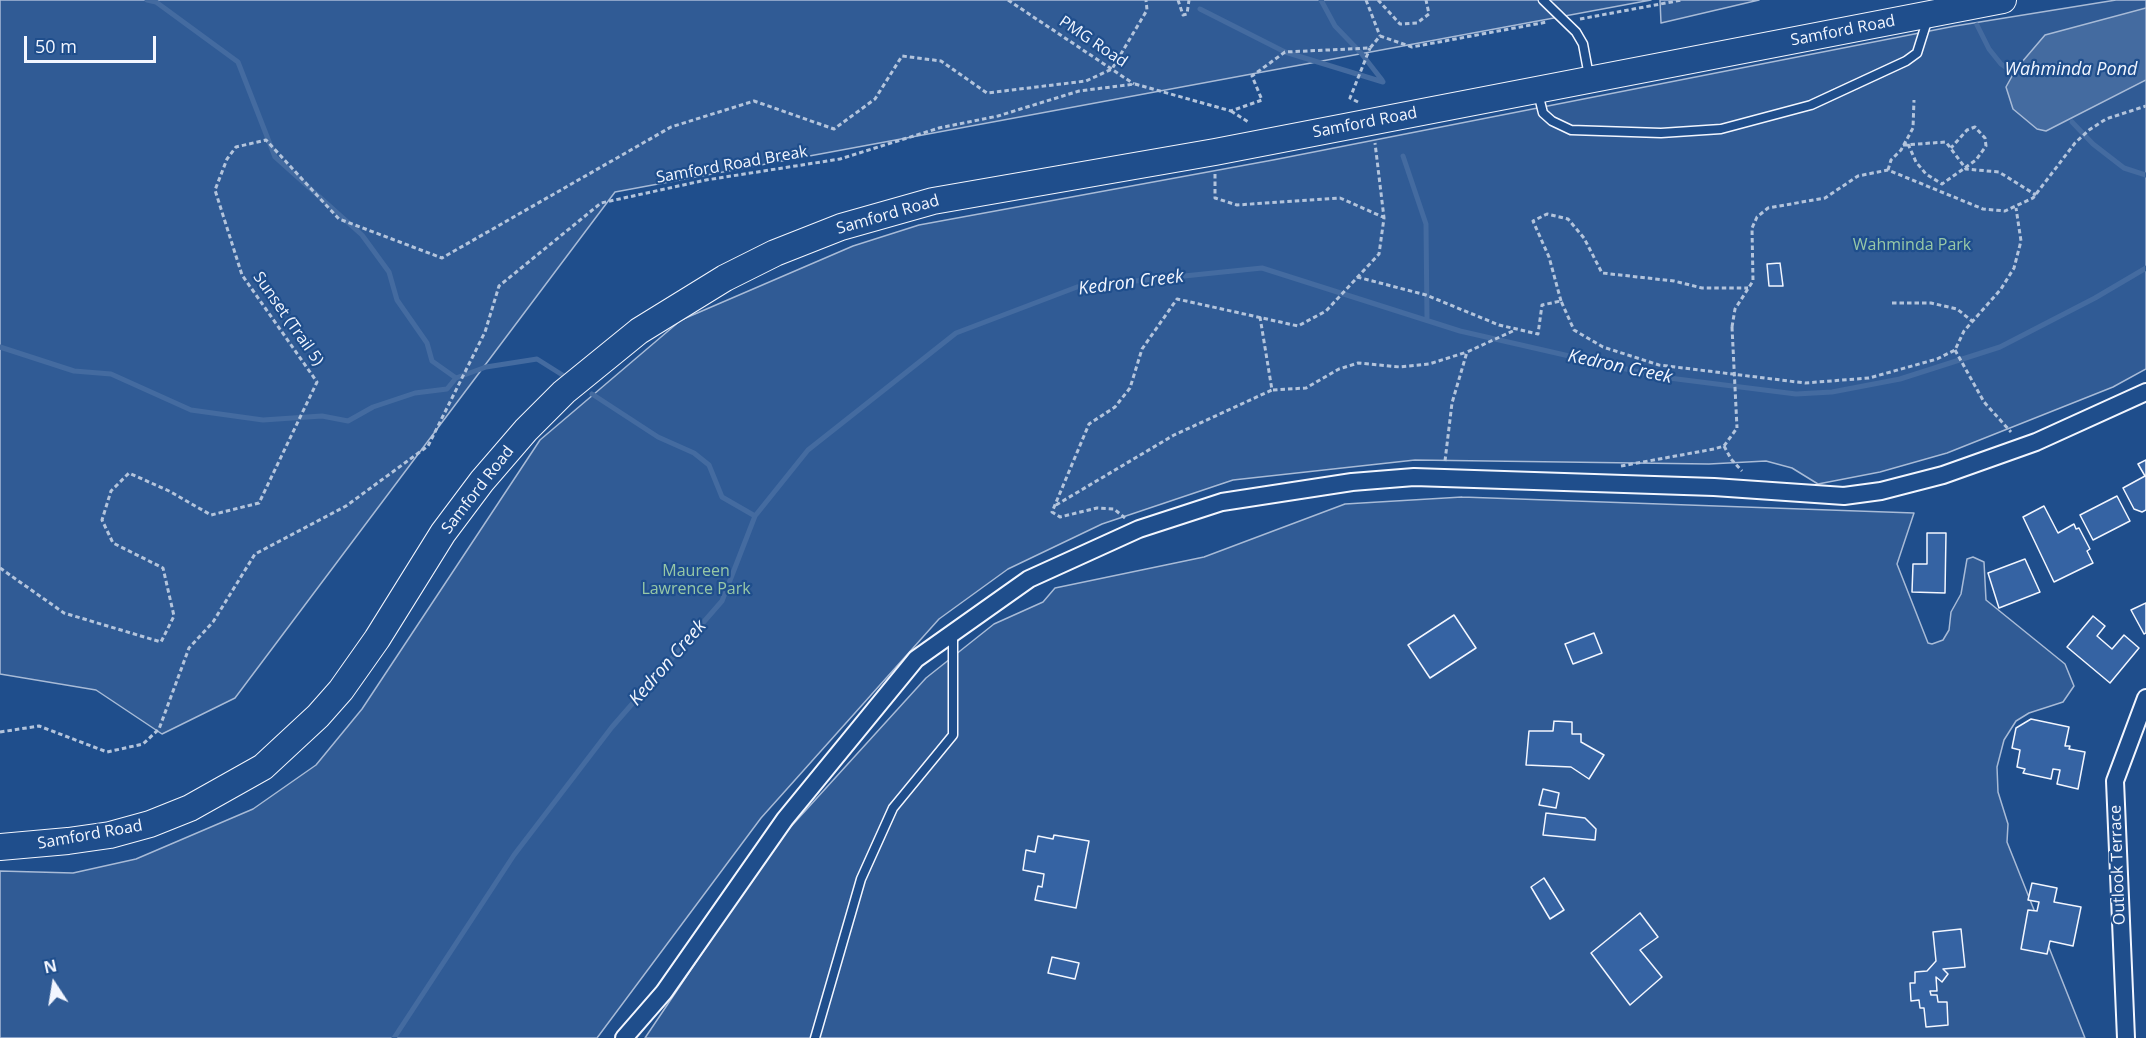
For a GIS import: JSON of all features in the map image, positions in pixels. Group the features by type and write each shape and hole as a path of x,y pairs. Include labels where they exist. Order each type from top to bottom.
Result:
{"main road":[{"name":"Samford Road","path":"0,847 110,835 150,824 190,808 263,767 318,716 340,690 377,639 443,533 482,481 526,430 564,392 639,332 725,278 830,231 933,201 1215,152 2003,0"}],"street":[{"path":"624,1038 664,992 785,819 916,659 1029,579 1139,529 1222,502 1352,482 1414,477 1714,487 1844,496 1881,491 1943,475 2023,446 2110,410 2146,392"},
{"name":"Outlook Terrace","path":"2126,1038 2115,781 2146,698"}],"lane":[{"path":"1543,0 1566,21 1583,44 1589,79"},
{"path":"1537,90 1543,113 1552,121 1571,130 1661,133 1721,129 1811,105 1905,61 1917,53 1929,14"},
{"path":"815,1038 861,879 893,808 953,735 953,632"}],"path":[{"name":"PMG Road","path":"1008,0 1135,84"},
{"path":"1112,69 1147,10 1146,0"},
{"path":"1178,0 1183,15 1187,14 1189,0"},
{"path":"1366,0 1380,36 1412,47 1682,0"},
{"path":"1378,0 1400,24 1418,23 1429,14 1426,0"},
{"path":"1357,101 1350,98 1370,48 1380,36"},
{"name":"Samford Road Break","path":"0,732 39,726 106,752 143,744 159,729 189,648 213,622 255,554 346,506 428,446 485,332 499,286 601,202 706,180 840,159 939,128 998,116 1079,91 1135,84 1231,111 1262,100 1252,76 1285,52 1370,48"},
{"name":"Sunset (Trail 5)","path":"0,568 64,613 161,642 174,616 163,568 113,543 102,520 111,491 129,473 170,491 211,515 259,503 317,382 242,275 215,190 227,159 236,147 266,140 339,219 442,258 671,127 754,101 834,129 875,99 902,56 941,61 987,93 1086,81 1112,69"},
{"path":"1888,170 1891,160 1906,145 1913,128 1914,100"},
{"path":"1613,468 1724,446 1737,428 1732,327 1735,309 1752,282 1752,228 1757,218 1776,205 1825,198 1858,177 1888,170 1983,209 2006,211 2016,208 2036,195 2075,143 2106,119 2146,106"},
{"path":"1906,145 1926,174 1942,184 1965,169 1986,146 1985,138 1975,127 1967,130 1951,148"},
{"path":"1906,145 1946,142 1965,169"},
{"path":"1139,529 1114,509 1097,508 1060,517 1052,512 1089,424 1115,407 1130,388 1142,349 1177,299 1298,326 1326,311 1379,254 1384,218 1375,143"},
{"path":"1215,152 1215,198 1237,205 1340,198 1384,218"},
{"path":"1965,169 1999,172 2036,195"},
{"path":"1749,288 1702,288 1674,281 1602,273 1584,238 1568,219 1547,214 1533,221 1549,257 1561,301 1574,330 1603,347 1659,365 1805,383 1869,378 1937,359 1956,350 1964,331 2001,290 2014,268 2021,241 2016,208"},
{"path":"1357,277 1426,294 1499,325 1538,334 1542,305 1561,301"},
{"path":"1892,303 1931,303 1957,309 1972,321"},
{"path":"1260,317 1272,390"},
{"path":"1055,506 1174,435 1272,390 1306,388 1339,369 1358,363 1400,367 1429,364 1467,352 1516,329"},
{"path":"1956,350 1984,402 2023,446"},
{"path":"1443,478 1452,404 1467,352"}],"shaded area":[{"path":"0,0 1651,0 615,192 235,698 162,734 96,690 0,674"},
{"path":"1660,0 1759,0 1661,23"},
{"name":"Maureen Lawrence Park","path":"2116,0 2146,0 2146,369 2113,387 1947,453 1880,472 1818,484 1792,468 1766,461 1709,464 1415,460 1233,480 1102,524 1008,569 939,619 761,818 597,1038 0,1038 0,871 73,873 136,859 253,809 316,765 362,709 540,440 681,320 853,246 919,225 1273,160 1955,26"},
{"path":"1462,497 1914,513 1897,564 1928,643 1932,644 1943,640 1949,630 1951,612 1961,594 1967,559 1973,557 1984,562 1986,600 2065,664 2074,686 2063,702 2029,713 2016,721 2004,740 1997,767 1998,792 2008,824 2007,842 2085,1038 645,1038 776,843 926,678 994,624 1043,602 1055,588 1204,557 1345,504"}],"water":[{"name":"Wahminda Pond","path":"2146,8 2146,80 2046,131 2037,129 2013,109 2006,87 2016,69 2045,35"}],"building":[{"path":"1780,263 1783,286 1769,286 1767,264"},
{"path":"2146,460 2146,510 2142,512 2134,509 2123,488 2145,476 2138,464"},
{"path":"2117,496 2130,521 2093,540 2080,515"},
{"path":"2044,506 2058,533 2074,524 2076,529 2079,528 2090,549 2087,551 2093,563 2054,582 2023,517"},
{"path":"1927,533 1946,533 1945,593 1912,592 1913,564 1927,564"},
{"path":"2025,559 2040,592 1999,608 1988,573"},
{"path":"2146,603 2146,633 2144,634 2131,610"},
{"path":"1454,615 1476,648 1430,678 1408,645"},
{"path":"2093,616 2105,626 2097,636 2112,649 2124,635 2139,648 2110,683 2067,647"},
{"path":"1594,633 1602,653 1573,664 1565,644"},
{"path":"2031,719 2069,727 2065,746 2085,752 2078,789 2057,784 2060,770 2053,769 2051,779 2023,773 2025,769 2017,767 2020,750 2012,748 2016,728"},
{"path":"1554,721 1572,722 1572,734 1581,734 1581,742 1604,755 1589,779 1571,767 1526,765 1529,731 1553,731"},
{"path":"1543,789 1559,793 1556,808 1539,805"},
{"path":"1546,813 1585,818 1596,829 1595,840 1543,835"},
{"path":"1054,835 1089,841 1076,908 1035,900 1038,886 1042,887 1044,874 1023,870 1026,850 1035,852 1038,836 1053,839"},
{"path":"1544,878 1564,910 1550,919 1531,887"},
{"path":"2032,883 2057,888 2054,902 2081,907 2073,946 2050,941 2047,954 2021,949 2028,910 2037,911 2039,902 2028,900"},
{"path":"1640,913 1658,937 1640,950 1662,977 1630,1005 1591,953"},
{"path":"1961,929 1965,967 1943,969 1948,974 1942,982 1936,977 1937,991 1930,991 1931,995 1937,995 1938,1002 1947,1002 1948,1025 1926,1027 1924,1008 1920,1008 1919,1000 1911,1001 1910,983 1915,983 1915,972 1927,971 1936,961 1933,932"},
{"path":"1052,957 1079,963 1075,979 1048,973"}],"waterway":[{"path":"147,0 156,2 238,62 275,157 362,235 389,272 397,300 427,343 432,361 456,378"},
{"path":"1321,0 1335,26 1361,53 1382,80"},
{"path":"1200,9 1285,52 1383,82"},
{"path":"1977,25 1989,49 2001,64 2014,73"},
{"path":"2072,122 2093,144 2124,168 2146,175"},
{"path":"1403,156 1426,224 1427,320"},
{"name":"Kedron Creek","path":"394,1038 514,855 612,727 722,601 755,516 808,450 956,333 1077,287 1262,268 1460,331 1661,377 1796,394 1832,392 1900,379 2000,347 2095,298 2146,268"},
{"path":"0,347 74,371 111,374 191,410 263,420 322,416 348,421 373,407 415,393 447,389 456,378 486,367 537,359 564,376"},
{"path":"592,394 658,437 694,453 709,465 722,497 755,516"}],"park label":[{"name":"Wahminda Park","path":"1912,245"}]}
